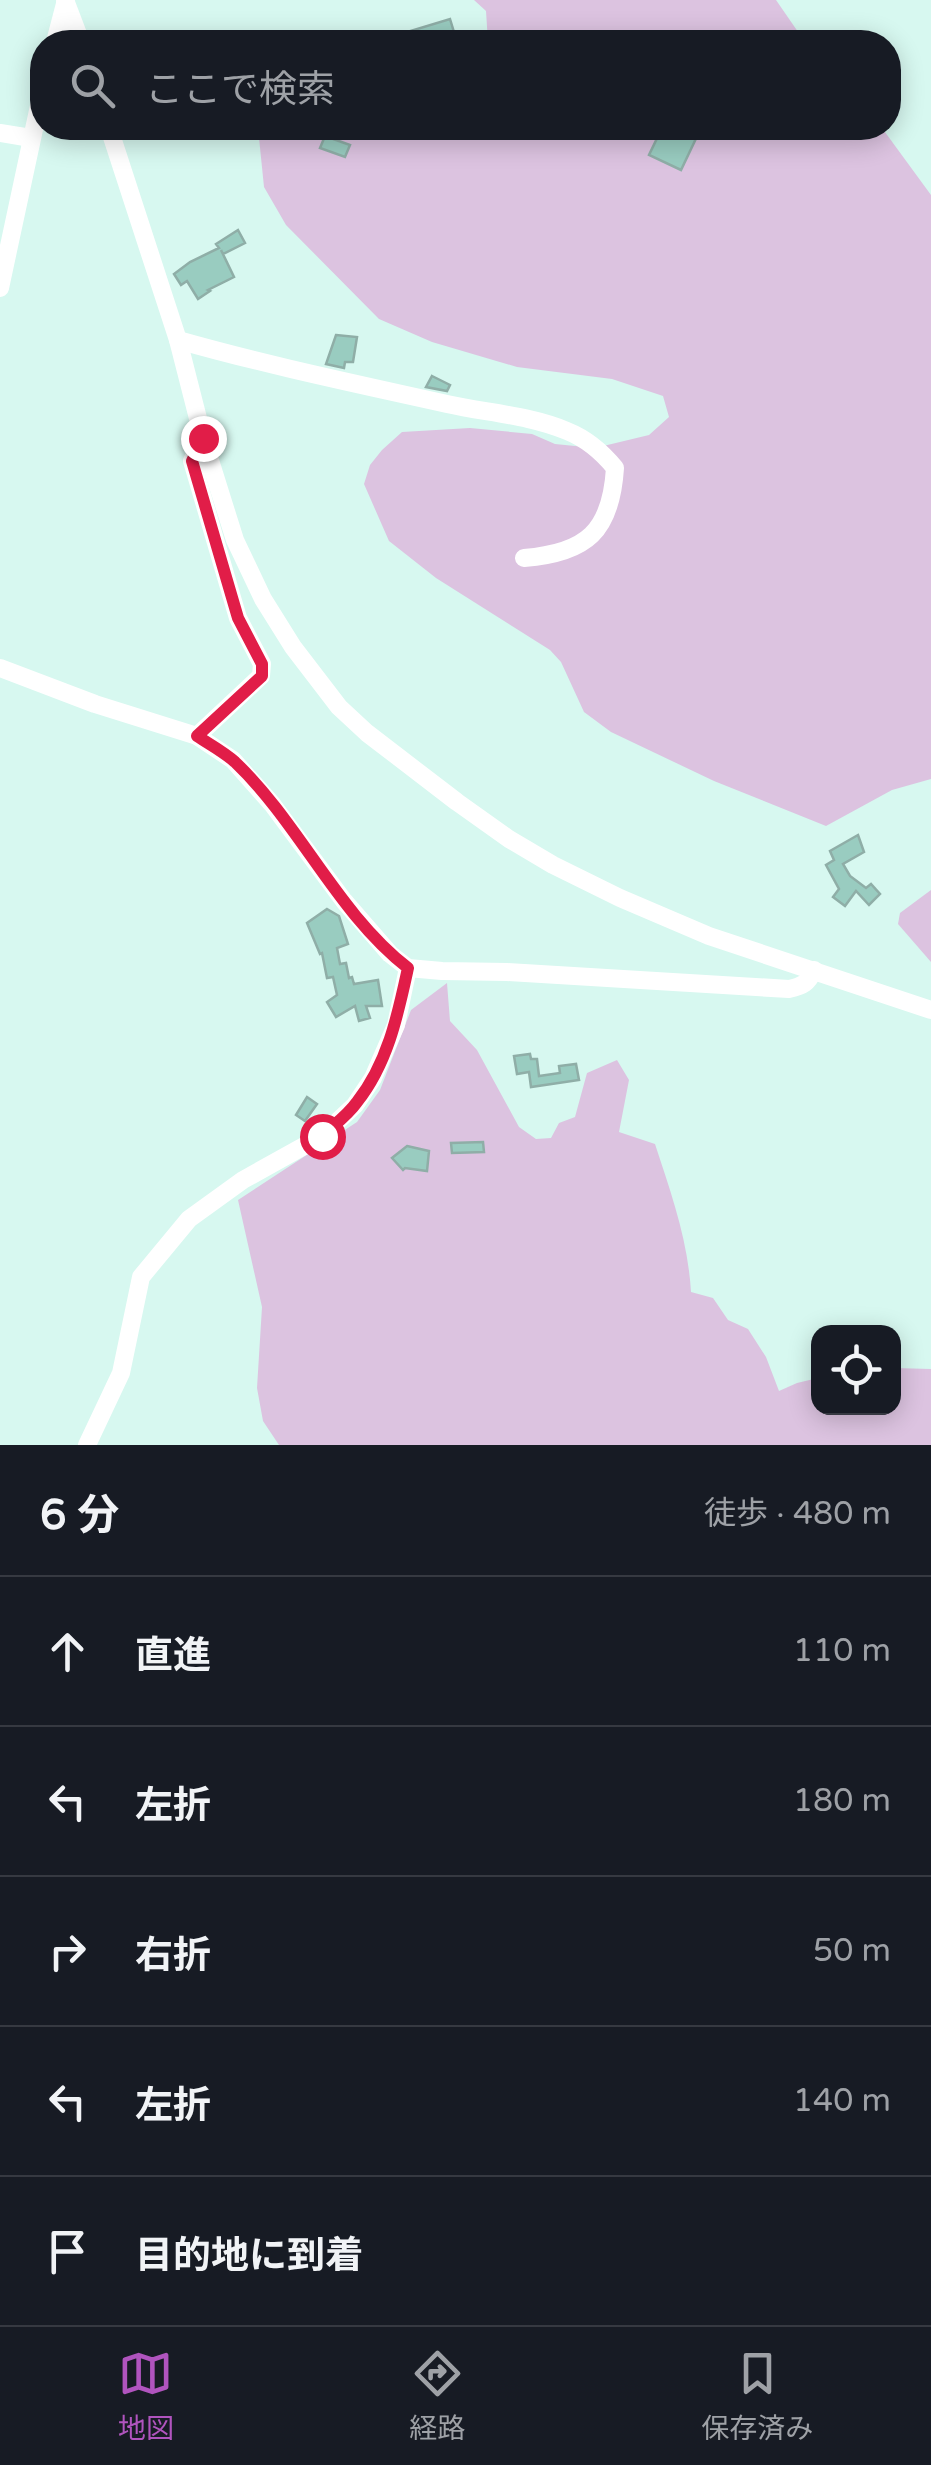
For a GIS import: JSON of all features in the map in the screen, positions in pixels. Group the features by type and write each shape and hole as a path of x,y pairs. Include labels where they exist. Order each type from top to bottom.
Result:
{"street":[{"path":"58,30 66,0"},
{"path":"66,0 76,30"},
{"path":"0,133 30,138"},
{"path":"0,288 31,140"},
{"path":"113,140 178,340 235,540 263,599 327,693 367,733 457,802 552,864 709,936 931,1010"},
{"path":"178,340 235,357 535,420 591,444 615,468 604,522 587,540 564,551 524,558"},
{"path":"197,736 262,676 262,664 238,618 192,461 203,438"},
{"path":"0,668 95,704 197,736 233,760 272,804 344,901 390,954 408,968 789,989 809,981 814,970"},
{"path":"86,1445 121,1373 141,1278 189,1219 243,1180 322,1136 356,1105 374,1078 396,1025 408,968"}],"shaded area":[{"path":"474,0 776,0 797,30 487,30 486,11"},
{"path":"259,140 891,140 931,195 931,779 892,790 826,826 714,781 611,732 584,712 561,662 550,650 436,578 389,541 364,484 370,465 402,432 470,428 532,434 555,444 595,448 649,435 669,417 663,396 612,379 517,367 432,342 379,319 286,225 264,187"},
{"path":"931,890 931,962 898,924 900,913"},
{"path":"447,983 450,1021 477,1050 519,1127 536,1139 551,1138 559,1123 575,1117 587,1073 617,1060 629,1080 619,1132 655,1144 683,1235 691,1292 713,1298 728,1320 748,1329 766,1357 779,1391 811,1380 811,1415 901,1415 901,1368 931,1369 931,1445 279,1445 263,1421 257,1388 262,1307 238,1200 357,1122 380,1090 411,1010"}],"building":[{"path":"450,19 453,30 414,30"},
{"path":"323,140 350,145 345,157 320,148"},
{"path":"656,140 695,140 681,170 649,155"},
{"path":"238,230 245,243 223,254 221,250 234,277 198,299 187,281 181,285 174,274 219,248 216,244"},
{"path":"336,335 357,337 353,362 345,362 344,368 326,364"},
{"path":"432,376 450,385 447,391 426,387"},
{"path":"858,835 864,852 843,864 850,876 866,888 871,884 880,894 869,905 856,891 845,906 833,897 839,889 826,865 834,860 830,851"},
{"path":"327,909 339,916 348,944 337,948 340,964 346,963 349,978 354,984 378,980 382,1006 366,1006 370,1018 359,1021 355,1006 336,1017 327,1002 337,995 333,977 327,978 322,953 307,923"},
{"path":"530,1054 531,1059 537,1059 539,1076 560,1073 559,1066 576,1064 579,1080 531,1087 529,1072 517,1074 514,1056"},
{"path":"307,1097 317,1104 305,1121 296,1115"},
{"path":"483,1142 484,1152 452,1153 451,1143"},
{"path":"407,1146 429,1151 427,1171 403,1170 392,1158"}],"route":[{"path":"203,438 192,461 238,618 262,664 262,676 197,736 233,760 272,804 344,901 390,954 408,968 396,1025 374,1078 356,1105 322,1136"}]}
